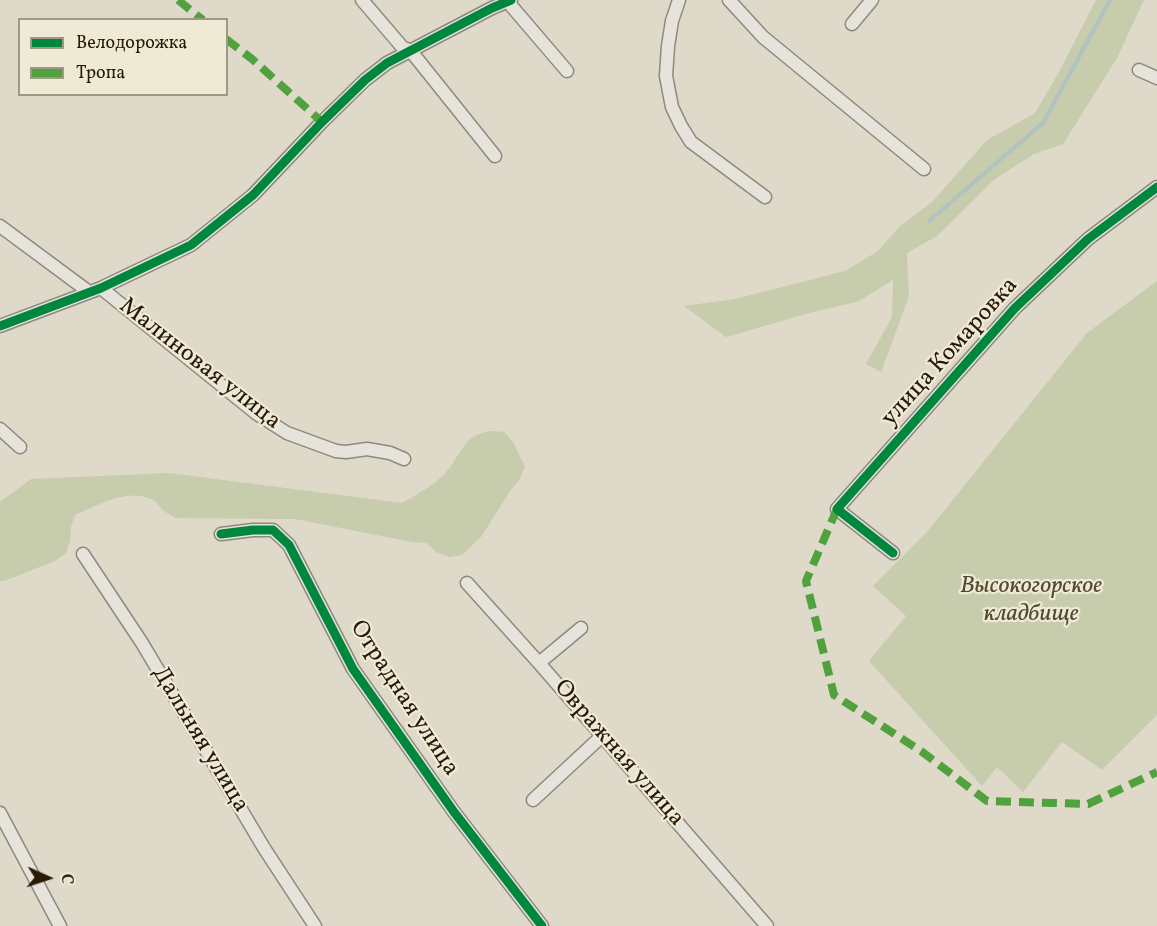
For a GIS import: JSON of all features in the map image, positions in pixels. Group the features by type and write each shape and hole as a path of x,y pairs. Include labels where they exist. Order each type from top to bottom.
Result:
{"street":[{"path":"362,0 403,48 410,50 495,156"},
{"path":"482,0 492,8"},
{"path":"679,0 672,21 666,76 672,107 691,142 765,197"},
{"path":"729,0 763,37 924,169"},
{"path":"852,24 872,0"},
{"path":"0,326 95,290 191,244 253,195 365,80 387,63 492,8 509,1 567,71"},
{"path":"1139,70 1157,78"},
{"name":"улица Комаровка","path":"893,553 837,509 1015,308 1088,239 1157,187"},
{"name":"Малиновая улица","path":"0,226 95,290 257,414 287,433 336,451 367,449 390,453 404,459"},
{"path":"0,429 20,447"},
{"name":"Отрадная улица","path":"221,534 273,530 289,545 353,669 454,812 543,926"},
{"name":"Дальняя улица","path":"83,554 142,644 264,848 315,926"},
{"name":"Овражная улица","path":"467,583 767,926"},
{"path":"539,663 581,628"},
{"path":"533,800 602,736"},
{"path":"0,813 60,926"}],"green space":[{"path":"1096,0 1144,0 1117,58 1063,144 1034,154 995,179 937,236 907,253 909,296 881,372 866,364 892,317 893,280 859,301 726,337 684,306 735,299 845,271 878,251 900,226 932,202 987,140 1035,113"},
{"name":"Высокогорское кладбище","path":"1157,281 1157,715 1102,770 1062,742 1023,792 997,767 982,786 869,661 906,616 873,586 927,532 1087,333"},
{"path":"490,431 504,432 513,442 525,467 519,480 481,537 462,555 449,557 436,552 426,543 295,519 175,518 153,500 134,495 103,502 75,515 66,553 55,561 0,581 0,502 31,479 169,473 402,503 426,489 442,476 472,438"}],"waterway":[{"path":"929,221 1043,123 1110,0"}],"marked path":[{"path":"178,0 200,18"},
{"path":"228,41 322,122"},
{"path":"837,509 806,581 834,695 921,751 987,801 1088,804 1157,772"}],"cycle path":[{"path":"0,326 101,288 191,245 253,195 322,122 365,80 387,63 511,0"},
{"path":"893,553 837,509 1015,308 1088,239 1157,187"},
{"path":"221,534 273,530 289,545 353,669 454,812 542,926"}]}
